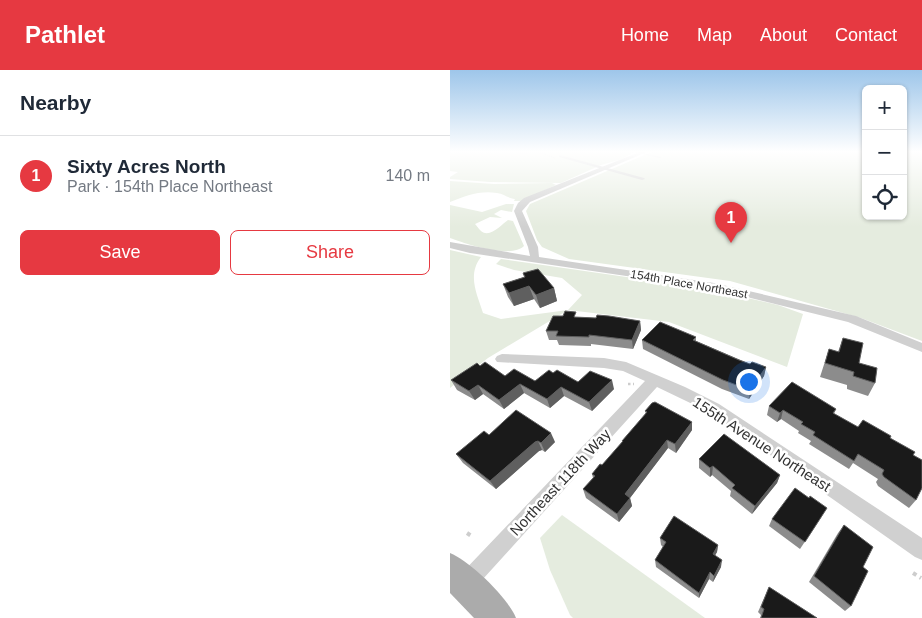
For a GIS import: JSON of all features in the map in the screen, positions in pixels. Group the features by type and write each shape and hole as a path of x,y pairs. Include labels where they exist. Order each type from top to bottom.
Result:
{"main road":[{"path":"457,577 498,618"}],"street":[{"path":"535,259 518,211 520,205 583,177"},
{"name":"154th Place Northeast","path":"450,245 714,286 852,319 922,348"},
{"name":"155th Avenue Northeast","path":"502,359 604,363 626,367 655,380 705,404 730,419 922,550"},
{"name":"Northeast 118th Way","path":"457,577 655,380"}],"lane":[{"path":"634,177 643,179"}],"path":[{"path":"628,384 634,384"},
{"path":"467,532 473,537"},
{"path":"912,573 922,578"}],"shaded area":[{"path":"450,177 575,177 561,183 490,182 450,179"},
{"path":"594,177 862,177 862,220 907,220 907,177 922,177 922,341 861,318 730,281 569,259 542,247 537,240 526,211 530,204"},
{"path":"450,181 494,184 552,183 556,185 521,201 514,201 515,199 499,194 485,192 450,202"},
{"path":"506,204 514,204 512,212 501,210 494,214 502,218 490,217 475,224 484,233 487,233 495,230 508,220 513,221 524,246 518,250 499,251 477,247 450,238 450,205 482,212"},
{"path":"450,250 481,257 475,271 474,285 483,313 501,319 568,310 488,358 450,388"},
{"path":"501,259 703,288 778,305 803,314 787,367 669,322 568,310 582,295 562,278 514,270 496,264"},
{"path":"562,515 705,618 573,618 550,570 540,538"}],"building":[{"path":"538,269 554,288 536,295 529,286 509,293 503,284 525,277 523,273"},
{"path":"565,311 576,312 574,317 596,318 597,315 640,321 632,340 589,335 589,337 556,336 558,331 546,331 553,316 563,316"},
{"path":"660,322 696,337 693,340 739,360 766,367 750,390 723,380 642,340"},
{"path":"843,338 863,343 859,363 877,368 875,383 853,376 854,372 825,363 829,349 839,352"},
{"path":"485,362 505,376 514,369 535,381 549,370 553,373 557,370 578,382 590,371 612,380 589,402 561,387 547,399 520,384 499,400 478,385 469,391 451,380 477,363 480,366"},
{"path":"792,382 836,409 833,413 858,427 863,420 915,452 913,455 922,460 922,488 916,500 884,477 882,474 884,470 858,454 854,461 813,435 815,432 801,424 803,422 783,410 780,413 769,406"},
{"path":"655,402 692,422 675,444 667,440 625,494 630,498 617,514 583,489 595,476 592,474 600,464 602,465 647,412 645,411"},
{"path":"516,410 551,433 541,443 535,442 490,481 456,454 484,431 489,435"},
{"path":"724,434 780,475 755,506 732,488 735,485 713,466 710,468 699,459"},
{"path":"795,488 827,508 805,542 772,519"},
{"path":"674,516 718,545 713,554 722,560 714,576 710,572 699,593 655,560 666,542 660,538"},
{"path":"844,525 873,547 863,567 868,571 851,606 814,576"},
{"path":"769,587 817,618 761,618 764,609 761,607"}],"place":[{"name":"Sixty Acres North","path":"731,243"}]}
